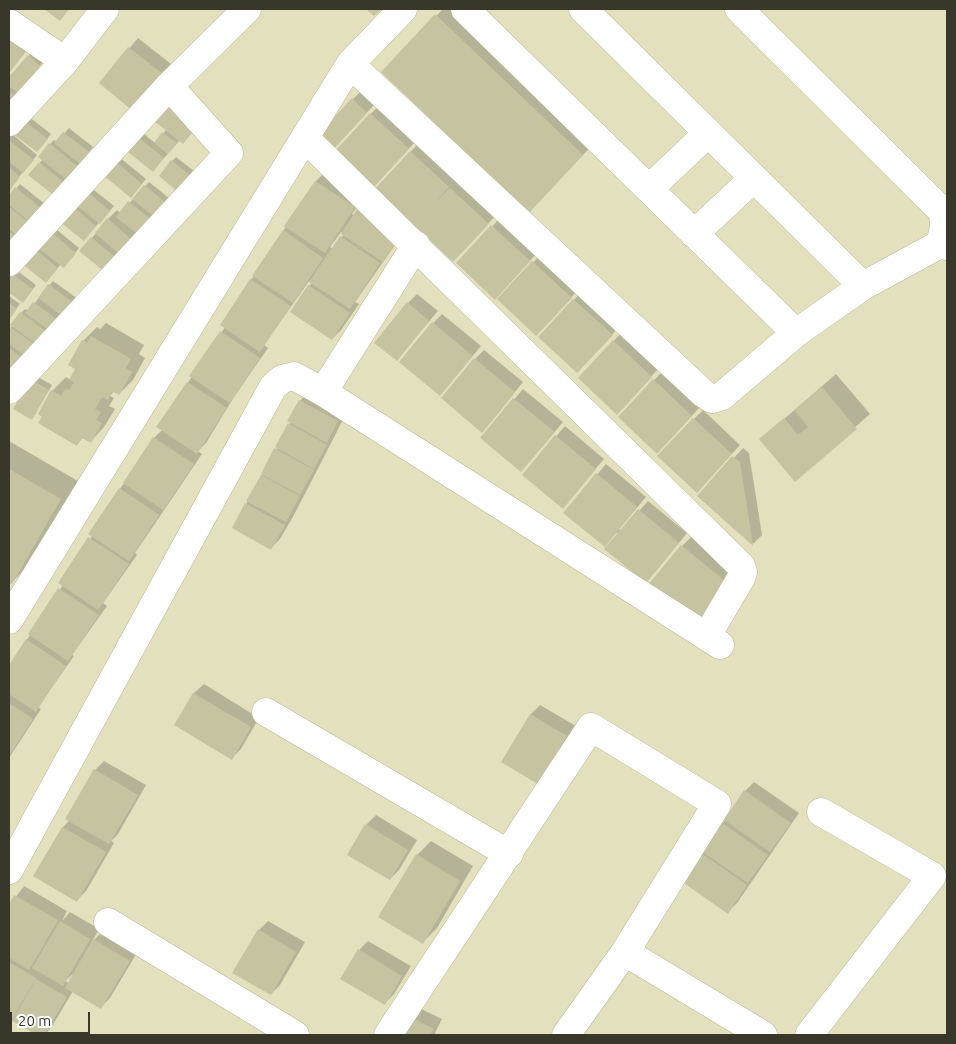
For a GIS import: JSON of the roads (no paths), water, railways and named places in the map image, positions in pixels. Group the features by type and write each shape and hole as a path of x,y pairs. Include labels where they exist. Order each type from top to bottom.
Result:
{"street":[{"path":"9,122 65,61 105,9"},
{"path":"9,262 169,86 247,9"},
{"path":"10,616 350,64 403,9"},
{"path":"465,9 796,333"},
{"path":"582,9 863,286"},
{"path":"350,64 704,394 712,398 722,396 796,333 863,286 943,245 945,226 945,217 941,210 739,9"},
{"path":"9,23 65,61"},
{"path":"10,386 229,153 169,86"},
{"path":"649,189 708,133"},
{"path":"9,870 273,387 282,379 294,376 324,392 714,641 741,578 743,572 741,566 305,138"},
{"path":"694,234 754,178"},
{"path":"324,392 416,245"},
{"path":"266,712 509,854"},
{"path":"388,1035 591,727 717,804 625,952 571,1034"},
{"path":"809,1035 932,876 821,812"},
{"path":"108,922 295,1035"},
{"path":"625,952 762,1035"}]}
